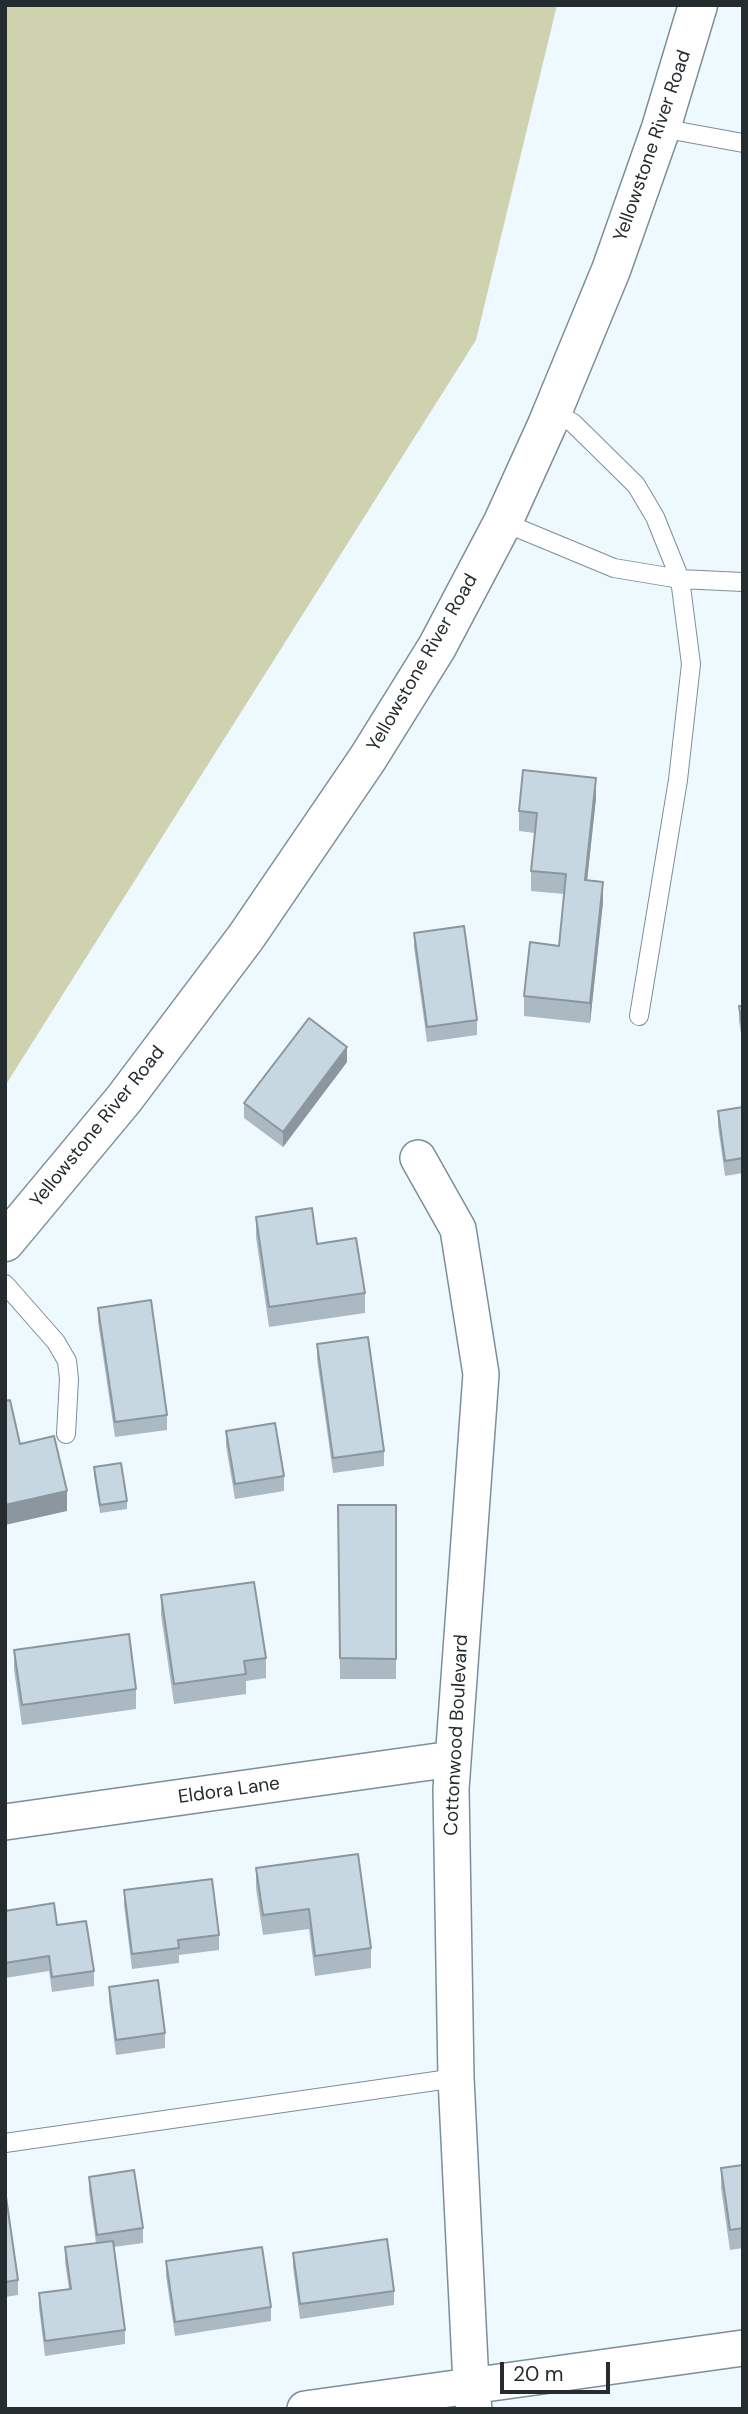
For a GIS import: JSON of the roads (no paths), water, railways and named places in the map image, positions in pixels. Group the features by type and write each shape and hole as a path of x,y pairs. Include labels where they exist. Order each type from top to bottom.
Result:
{"street":[{"name":"Yellowstone River Road","path":"5,1242 124,1099 246,937 368,758 437,647 503,522 611,270 661,128 698,5"},
{"name":"Cottonwood Boulevard","path":"418,1158 458,1229 481,1374 451,1789 456,2078 473,2396"},
{"name":"Eldora Lane","path":"5,1822 452,1759"},
{"path":"305,2409 473,2396 743,2348"}],"lane":[{"path":"661,128 743,143"},
{"path":"552,412 573,423 636,485 655,517 680,579 691,664 678,780 639,1016"},
{"path":"503,522 614,568 680,579 743,582"},
{"path":"5,1284 57,1342 67,1361 69,1379 66,1434"},
{"path":"5,2143 456,2078"}]}
